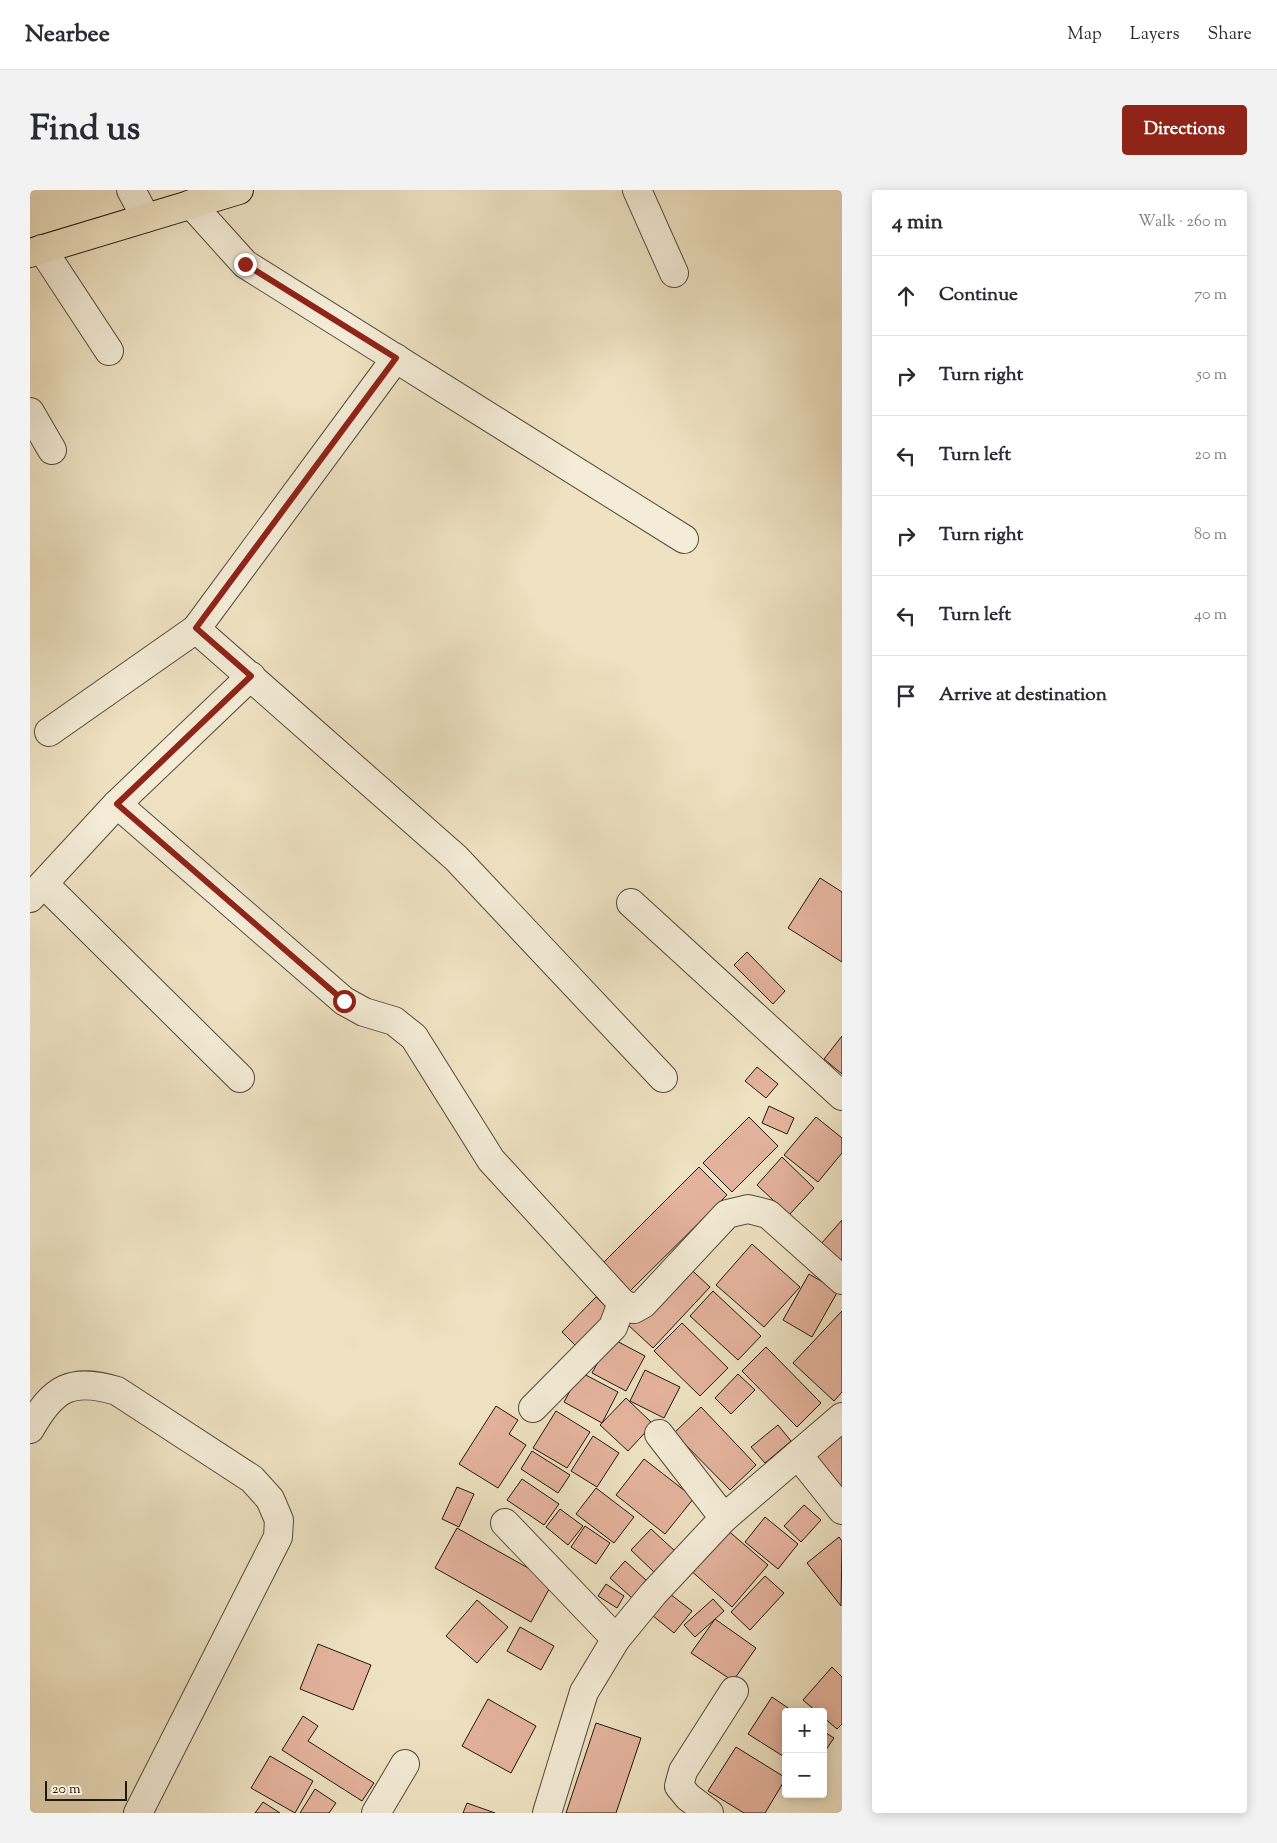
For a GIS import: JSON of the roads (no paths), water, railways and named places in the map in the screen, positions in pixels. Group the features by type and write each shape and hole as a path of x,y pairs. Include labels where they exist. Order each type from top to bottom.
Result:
{"main road":[{"path":"36,251 239,190"}],"street":[{"path":"131,190 146,218"},
{"path":"638,190 674,273"},
{"path":"191,204 245,264 684,539"},
{"path":"36,251 109,351"},
{"path":"49,732 196,628 396,358"},
{"path":"30,412 52,450"},
{"path":"196,628 456,858 663,1078"},
{"path":"240,1078 35,891 117,804 251,676"},
{"path":"117,804 344,1001 364,1012 394,1021 414,1037 491,1160 622,1303 634,1309 644,1304 727,1214 748,1209 768,1214 842,1280"},
{"path":"631,903 842,1096"},
{"path":"533,1408 613,1328 622,1303"},
{"path":"30,1429 43,1405 67,1388 94,1384 117,1391 252,1479 270,1499 279,1520 278,1537 138,1813"},
{"path":"547,1813 584,1692 616,1640 653,1594 724,1518 842,1417"},
{"path":"659,1434 724,1518"},
{"path":"798,1455 842,1510"},
{"path":"505,1523 616,1640"},
{"path":"709,1813 688,1797 679,1786 683,1771 734,1691"},
{"path":"376,1813 405,1764"}]}
